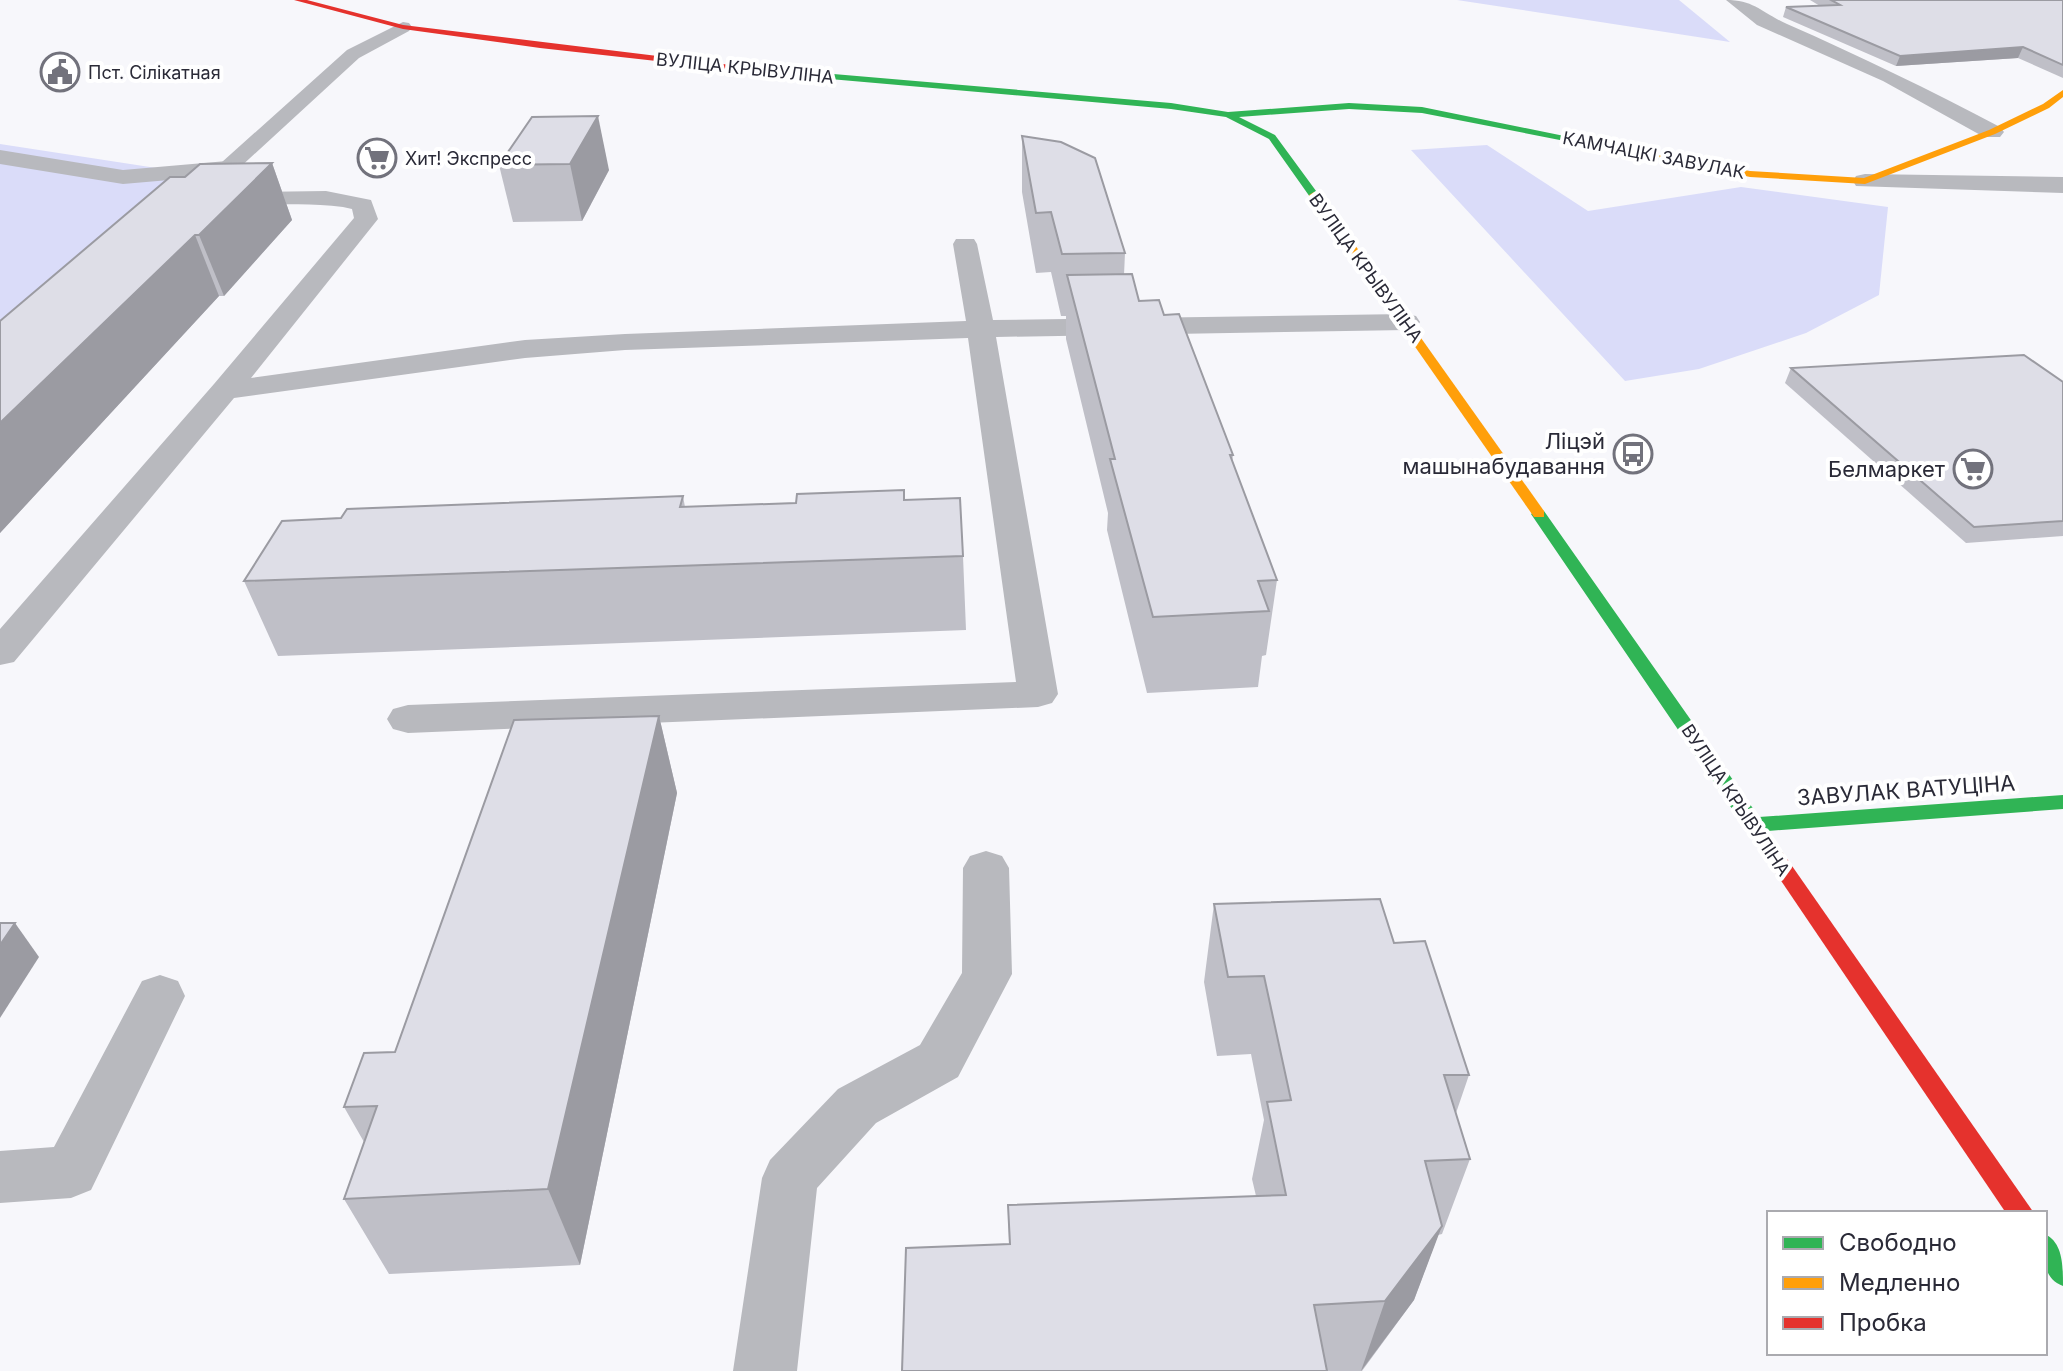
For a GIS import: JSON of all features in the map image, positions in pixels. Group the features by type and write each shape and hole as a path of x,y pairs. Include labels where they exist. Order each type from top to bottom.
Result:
{"main road":[{"name":"ВУЛІЦА КРЫВУЛІНА","path":"298,0 403,27 684,62 1171,106 1228,115 1272,137 1406,322 2020,1211"},
{"name":"КАМЧАЦКІ ЗАВУЛАК","path":"1228,115 1330,105 1380,105 1422,110 1750,174 1865,181 1992,132 2046,106 2063,93"},
{"name":"ЗАВУЛАК ВАТУЦІНА","path":"1752,825 2063,802"},
{"path":"2047,1250 2063,1273"}],"street":[{"path":"1735,0 1764,21 1890,77 1992,132"},
{"path":"0,157 123,177 227,168"},
{"path":"1865,181 2063,185"}],"lane":[{"path":"0,653 225,390 366,219 363,205 340,196 232,198 213,192 213,180 353,54 403,27"},
{"path":"408,719 1038,694 965,244"},
{"path":"225,390 525,349 625,342 981,329 1406,322"},
{"path":"765,1371 790,1178 857,1106 939,1061 987,974 986,868"},
{"path":"0,1177 71,1172 160,996"}],"shaded area":[{"path":"1457,0 1679,0 1730,42"},
{"path":"0,144 202,175 0,362"},
{"path":"1487,145 1588,211 1741,187 1888,207 1879,295 1806,333 1699,369 1625,381 1411,150"}],"building":[{"path":"1831,0 2063,0 2063,65 2023,47 1900,56 1786,7 1840,5"},
{"path":"598,116 570,164 499,165 532,117"},
{"path":"1022,136 1061,142 1095,158 1125,253 1062,254 1051,212 1036,213"},
{"path":"272,163 0,423 0,321 170,177 185,177 200,164"},
{"path":"1132,274 1139,301 1159,300 1164,315 1179,314 1277,580 1258,581 1269,611 1153,617 1110,459 1115,459 1067,275"},
{"name":"Белмаркет","path":"2024,355 2063,382 2063,521 1974,527 1791,368"},
{"path":"904,490 904,500 960,498 963,556 244,581 282,521 341,518 347,509 683,496 680,507 796,503 797,494"},
{"path":"659,716 548,1189 344,1199 377,1106 344,1107 364,1053 395,1052 514,720"},
{"path":"1380,899 1394,943 1425,941 1469,1075 1444,1075 1470,1159 1425,1161 1442,1226 1385,1301 1314,1305 1327,1371 902,1371 906,1248 1010,1244 1008,1205 1286,1195 1267,1102 1291,1100 1264,976 1228,977 1214,904"},
{"path":"0,923 15,923 0,945"}],"traffic: fast":[{"path":"810,75 1171,106 1228,115 1272,137 1314,195"},
{"path":"1228,115 1349,106 1422,110 1662,157"},
{"path":"1539,514 1776,858"},
{"path":"1752,825 2063,802"},
{"path":"2047,1250 2063,1273"}],"traffic: slow":[{"path":"1662,157 1750,174 1865,181 1992,132 2046,106 2063,93"},
{"path":"1314,195 1539,514"}],"traffic: jam":[{"path":"298,0 403,27 540,46 810,75"},
{"path":"1776,858 2020,1211"}],"place":[{"name":"Пст. Сілікатная","path":"60,72"},
{"name":"Хит! Экспресс","path":"377,158"},
{"name":"Ліцэй машынабудавання","path":"1633,454"},
{"name":"Белмаркет","path":"1973,469"}]}
